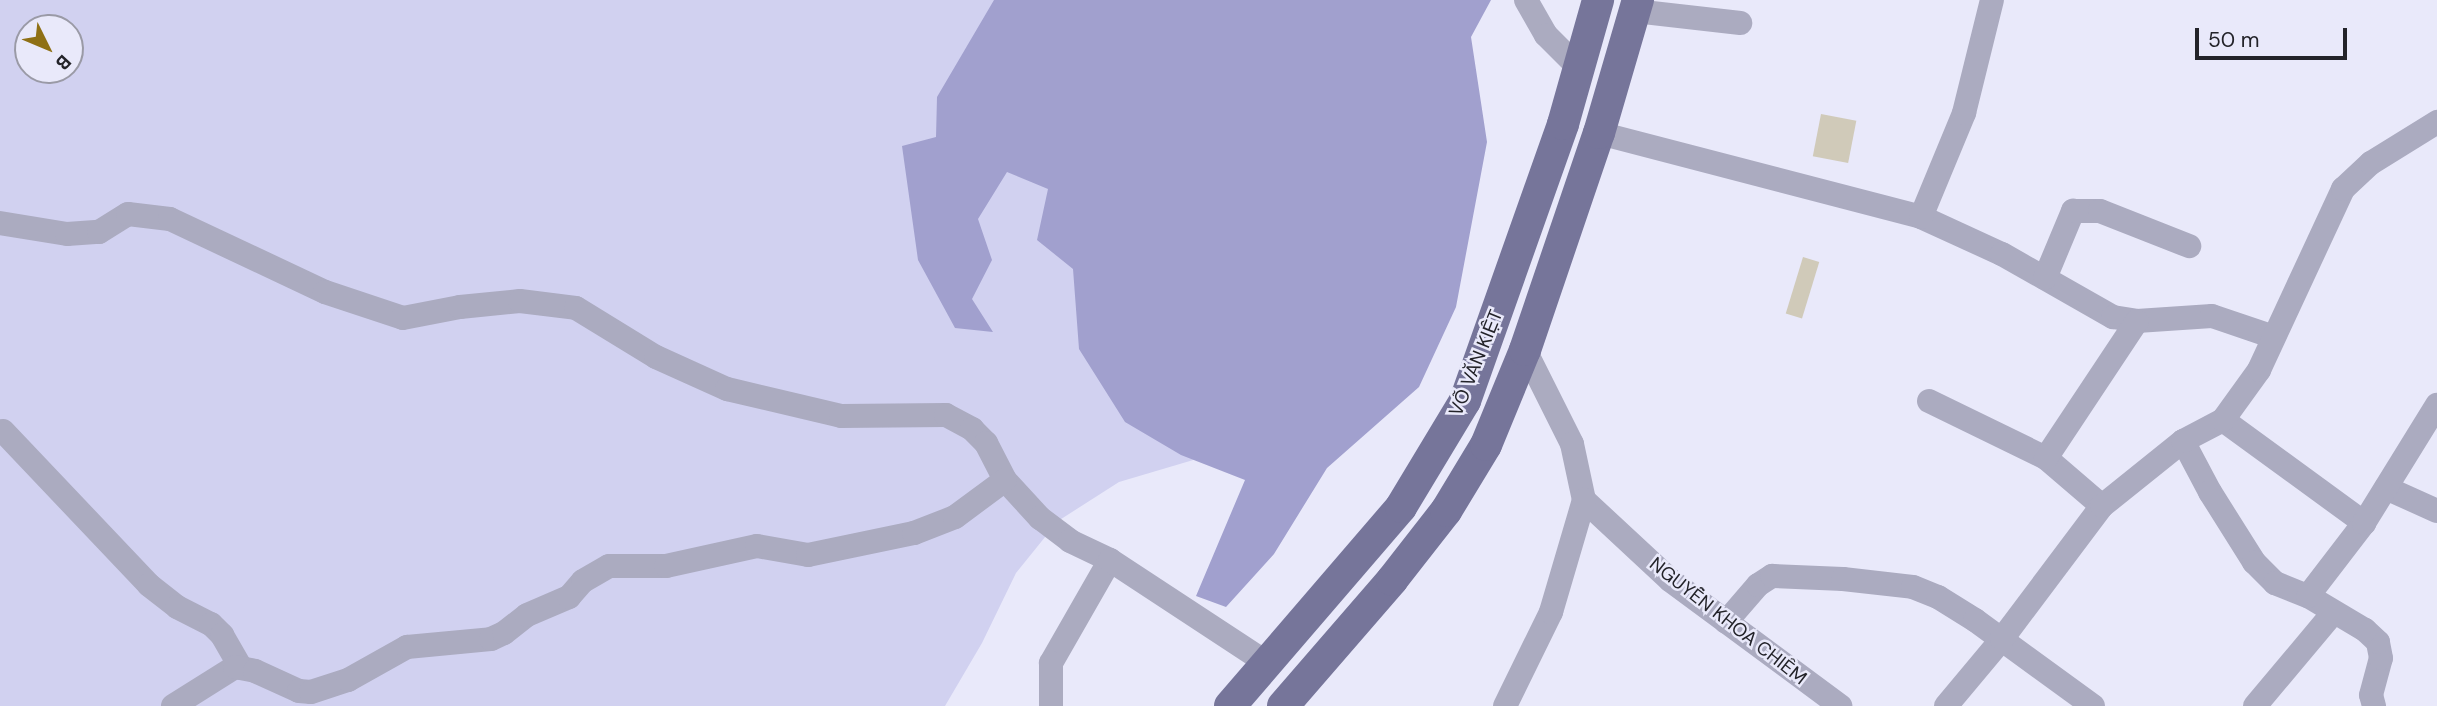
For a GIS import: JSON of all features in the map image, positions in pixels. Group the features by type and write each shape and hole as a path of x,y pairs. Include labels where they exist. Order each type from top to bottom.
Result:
{"main road":[{"name":"VÕ VĂN KIỆT","path":"1230,706 1401,507 1465,401 1563,124 1598,0"},
{"name":"VÕ VĂN KIỆT","path":"1283,706 1392,580 1446,511 1486,445 1525,350 1599,133 1637,6"},
{"path":"1489,336 1525,350"}],"street":[{"path":"1526,0 1546,35 1562,54 1579,68"},
{"path":"1921,217 1964,113 1992,0"},
{"path":"1637,6 1740,23"},
{"path":"1946,706 2002,639 2102,506 2183,441 2223,420 2259,370 2343,189 2371,163 2437,122"},
{"path":"1599,133 1921,217 2002,254 2113,317 2137,321 2194,315 2212,316 2274,337"},
{"path":"2045,278 2073,211 2100,211 2189,246"},
{"path":"0,223 67,234 99,232 128,214 170,219 326,292 403,318 460,307 520,301 576,309 656,356 727,389 841,416 946,415 972,429 986,443 1005,480 1041,518 1070,541 1110,560 1267,663"},
{"path":"2046,458 2137,321"},
{"path":"1505,706 1551,612 1584,500 1573,444 1525,350"},
{"path":"1929,401 2046,458 2102,506"},
{"path":"2308,596 2364,523 2437,405"},
{"path":"2223,420 2364,523"},
{"path":"2,431 149,585 177,607 211,624 222,635 241,668"},
{"path":"2183,441 2216,503 2254,562 2275,583 2308,596 2333,613 2365,629 2378,642 2381,658 2371,695 2374,706"},
{"path":"173,706 221,674 241,668 299,691 327,689 407,648 491,639 504,633 527,615 569,597 583,581 609,566 652,568 757,546 808,555 835,552 938,526 956,517 1005,480"},
{"path":"2386,488 2437,511"},
{"name":"NGUYỄN KHOA CHIÊM","path":"1584,500 1670,580 1840,706"},
{"path":"1051,706 1051,663 1110,560"},
{"path":"1726,622 1765,578 1782,574 1913,587 1938,597 2002,639 2093,706"},
{"path":"2255,706 2333,613"}],"shaded area":[{"path":"0,0 1435,0 1200,458 1119,482 1058,521 1016,573 982,643 945,706 0,706"},
{"path":"994,0 1491,0 1471,37 1487,142 1456,307 1419,387 1327,468 1274,554 1226,607 1196,596 1245,480 1181,455 1125,422 1079,349 1073,269 1037,240 1048,189 1007,172 978,219 992,260 972,299 993,332 955,328 918,260 902,146 936,137 937,97"}],"building":[{"path":"1821,114 1856,121 1848,163 1813,156"},
{"path":"1803,257 1819,262 1802,318 1786,313"}]}
